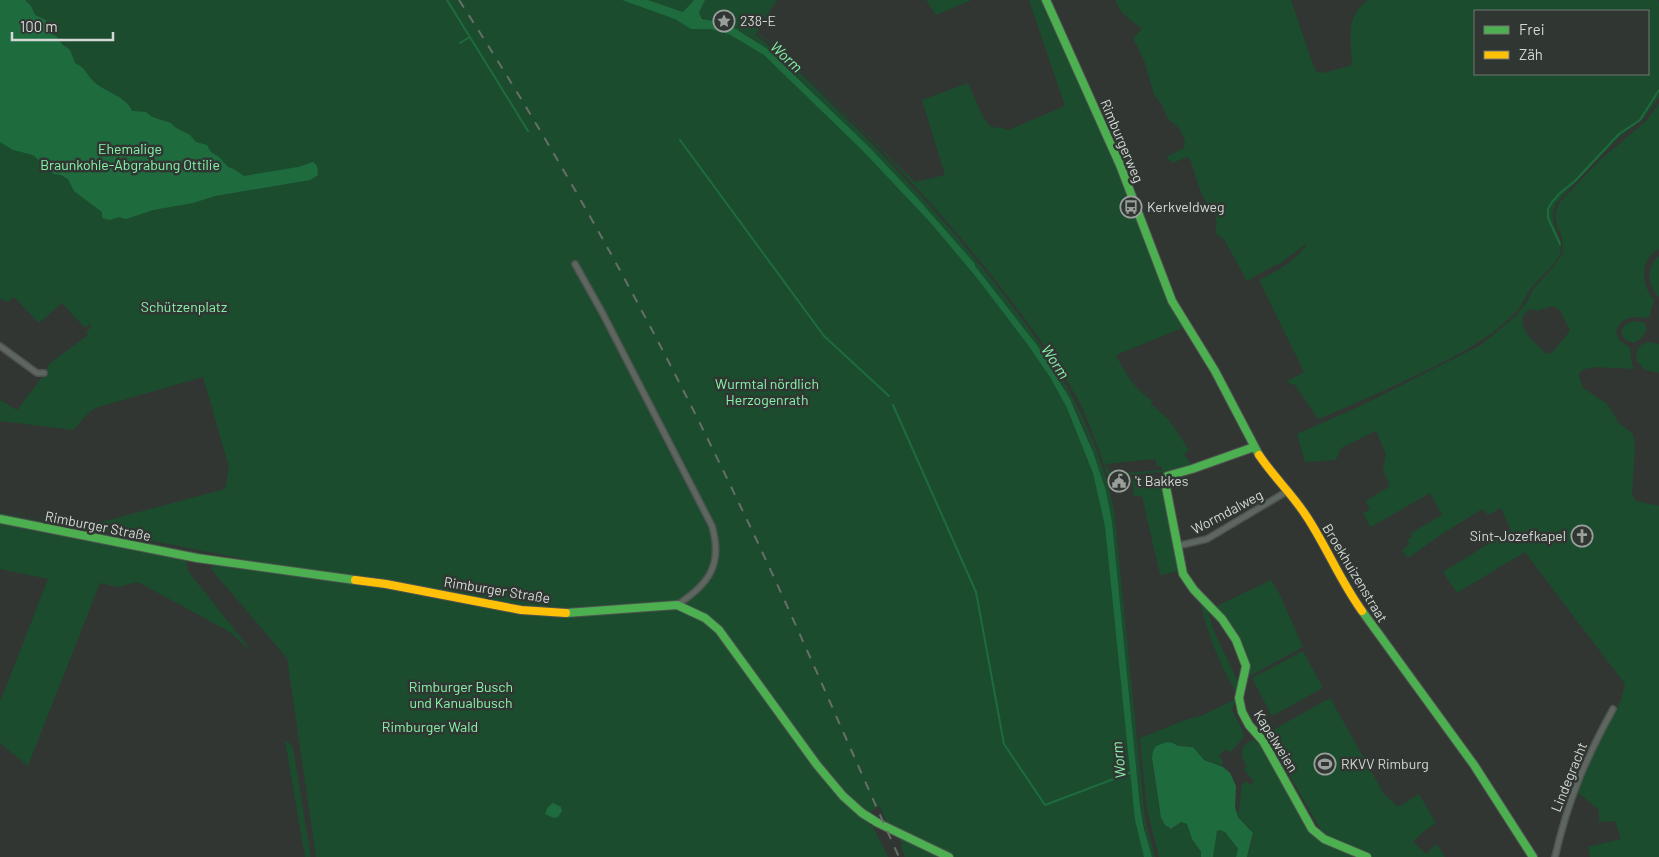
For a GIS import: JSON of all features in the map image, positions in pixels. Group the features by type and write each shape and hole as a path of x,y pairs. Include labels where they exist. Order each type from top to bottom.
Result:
{"street":[{"name":"Rimburgerweg","path":"1046,0 1120,165 1169,294"},
{"path":"575,264 603,314 712,526 717,548 714,566 700,588 677,605"},
{"name":"Broekhuizenstraat","path":"1169,294 1215,372 1254,446 1286,492 1305,514 1352,597 1474,765 1533,857"},
{"path":"0,346 37,373 44,373"},
{"name":"Kapelweien","path":"1254,446 1192,469 1167,476 1165,482 1177,546 1186,581 1193,591 1219,615 1236,640 1245,659 1246,668 1240,696 1243,714 1253,731 1263,741 1312,829 1327,842 1358,852 1367,857"},
{"name":"Wormdalweg","path":"1177,546 1206,539 1286,492"},
{"name":"Rimburger Straße","path":"0,519 197,558 386,584 521,610 562,613 677,605 713,622 817,765 855,807 878,823 949,857"},
{"name":"Lindegracht","path":"1554,857 1567,809 1578,779 1613,709"}],"green space":[{"path":"0,0 641,0 751,41 849,132 979,275 1052,373 1084,437 1111,535 1138,808 1149,857 905,857 901,848 902,843 893,827 886,822 880,806 871,811 873,816 869,813 862,818 873,827 888,857 316,857 287,658 211,569 212,566 217,565 230,567 243,564 0,516 0,513 225,558 247,562 248,560 0,510 63,522 94,524 225,489 229,467 203,377 96,408 84,417 74,430 0,421 0,400 17,410 43,376 49,364 88,335 86,332 92,326 89,324 85,328 62,303 39,323 14,297 8,302 0,299"},
{"path":"648,0 694,0 683,12"},
{"path":"705,0 777,0 755,35 795,68 820,92 931,207 1020,316 1055,367 1084,419 1106,477 1114,509 1145,818 1155,857 1152,857 1150,853 1140,807 1112,522 1102,478 1076,410 1048,362 1012,314 955,242 904,185 850,129 772,54 738,30 704,19 699,13"},
{"path":"926,0 972,0 936,15"},
{"path":"1029,0 1044,0 1130,198 1167,299 1185,327 1116,355 1127,375 1153,401 1150,403 1169,420 1189,450 1184,454 1192,466 1167,472 1111,476 1107,474 1090,427 1070,386 1035,332 988,271 894,163 796,65 774,46 791,60 915,182 945,175 922,100 968,83 983,117 991,127 1008,130 1065,106","holes":["1155,459 1157,466 1161,466 1162,470 1111,474 1105,464"]},
{"path":"1115,0 1291,0 1313,65 1316,71 1324,73 1352,65 1351,29 1356,14 1368,0 1657,0 1659,3 1659,97 1644,118 1618,138 1557,202 1553,217 1561,243 1559,256 1531,288 1515,313 1482,340 1457,355 1382,392 1318,419 1295,385 1286,382 1304,372 1259,280 1292,260 1308,242 1280,264 1247,281 1224,239 1217,235 1215,229 1217,225 1216,217 1201,193 1190,159 1187,157 1173,163 1166,157 1184,148 1185,142 1178,127 1168,119 1161,103 1154,95 1144,60 1133,38 1142,29 1122,13"},
{"path":"1659,103 1659,249 1648,259 1644,273 1646,288 1654,300 1649,318 1628,318 1621,322 1616,332 1619,340 1630,348 1632,365 1635,369 1594,367 1582,370 1579,374 1582,387 1607,404 1619,423 1633,434 1635,448 1632,494 1636,501 1659,506 1659,857 1590,857 1588,847 1621,839 1615,821 1599,822 1599,810 1576,791 1603,731 1621,701 1625,684 1525,552 1457,593 1443,572 1511,530 1501,508 1488,515 1482,509 1408,558 1402,550 1410,544 1407,540 1413,536 1411,533 1442,515 1430,493 1371,527 1363,513 1370,510 1366,501 1390,486 1383,470 1386,454 1376,431 1341,448 1336,460 1305,462 1297,434 1358,407 1481,345 1517,315 1527,302 1533,289 1550,271 1563,253 1562,237 1557,226 1555,213 1560,202 1600,160 1646,121","holes":["1553,306 1560,310 1570,331 1552,353 1546,354 1531,339 1524,327 1522,318 1527,311 1533,309 1537,311"]},
{"path":"1659,256 1659,297 1650,282 1650,270"},
{"path":"1635,321 1645,323 1647,330 1640,339 1633,343 1624,339 1621,332 1626,324"},
{"path":"1649,342 1659,344 1659,373 1645,370 1637,361 1639,348"},
{"path":"1153,476 1162,478 1179,571 1160,575 1142,496 1134,496 1132,478"},
{"path":"0,523 186,559 188,571 253,653 230,632 138,582 117,587 100,583 28,766 0,743 0,702 48,579 0,569"},
{"path":"1271,580 1280,595 1303,647 1248,677 1249,668 1245,649 1234,631 1215,607"},
{"path":"1199,598 1206,604 1213,629 1240,686 1238,695 1214,648"},
{"path":"1303,651 1323,688 1272,716 1252,678"},
{"name":"RKVV Rimburg","path":"1330,698 1384,794 1398,807 1419,794 1436,823 1413,842 1426,854 1436,844 1445,857 1372,857 1366,852 1323,834 1266,734"},
{"path":"1236,699 1232,710 1244,737 1231,752 1224,750 1219,757 1223,761 1221,766 1204,760 1192,746 1178,746 1173,743 1156,746 1153,751 1152,760 1162,822 1169,829 1173,829 1181,822 1187,824 1192,839 1202,855 1201,857 1159,857 1147,810 1140,738 1185,720 1201,716"},
{"path":"1254,740 1258,744 1261,743 1311,829 1365,857 1247,857 1253,833 1237,813 1239,811 1242,785 1246,781 1250,785 1254,782 1244,769 1247,766 1242,751 1246,744"},
{"path":"285,741 290,743 293,748 311,857 305,857"},
{"path":"1217,831 1225,832 1238,850 1236,857 1213,857"}],"shaded area":[{"path":"0,0 25,0 31,6 35,15 46,20 51,34 56,36 70,50 75,63 84,69 94,82 120,98 132,111 146,112 152,117 171,123 176,128 190,135 196,142 207,145 211,152 219,157 228,167 244,176 298,167 313,162 317,166 318,175 310,180 215,196 193,203 153,210 126,219 119,217 110,220 102,218 102,212 74,191 68,179 54,174 33,155 13,150 0,142"},
{"path":"622,0 648,0 683,12 694,0 705,0 699,13 702,19 718,22 736,29 766,48 869,147 918,199 975,264 1039,348 1070,399 1093,452 1106,491 1112,522 1140,807 1152,857 1144,857 1135,820 1105,526 1093,473 1067,408 1050,377 977,278 930,222 862,150 764,55 729,34 711,29 691,29 675,19"},
{"path":"1167,742 1178,746 1193,747 1204,760 1223,767 1230,773 1236,786 1235,807 1238,817 1253,833 1247,857 1236,857 1238,849 1225,832 1220,830 1217,831 1213,857 1201,857 1201,852 1192,839 1187,824 1181,822 1171,829 1165,825 1161,818 1152,758 1156,746"},
{"path":"553,803 561,807 562,811 558,817 554,818 545,814 548,807"}],"waterway":[{"path":"447,0 528,131"},
{"path":"460,43 470,37"},
{"path":"1560,244 1548,218 1548,209 1552,202 1575,181 1619,134 1640,120 1659,90"},
{"path":"680,140 824,336 889,396"},
{"path":"893,405 976,592 1004,744 1045,805 1119,777"},
{"name":"Worm","path":"1125,775 1131,772"}],"railway":[{"path":"459,0 570,181 672,368 777,585 899,857"}],"traffic: fast":[{"path":"1046,0 1120,165 1172,301 1215,371 1259,455"},
{"path":"1254,447 1167,476 1165,482 1183,574 1194,590 1222,619 1236,640 1246,666 1239,698 1242,712 1249,725 1263,741 1312,829 1324,839 1367,857"},
{"path":"0,519 197,558 355,580"},
{"path":"566,613 677,605 705,618 719,630 817,765 843,796 862,813 878,823 949,857"},
{"path":"1362,611 1474,765 1533,857"}],"traffic: slow":[{"path":"1259,455 1305,514 1362,611"},
{"path":"355,580 386,584 521,610 566,613"}],"place":[{"name":"238-E","path":"724,21"},
{"name":"Kerkveldweg","path":"1131,207"},
{"name":"'t Bakkes","path":"1119,481"},
{"name":"Sint-Jozefkapel","path":"1582,536"},
{"name":"RKVV Rimburg","path":"1325,764"}],"park label":[{"name":"Ehemalige Braunkohle-Abgrabung Ottilie","path":"130,158"},
{"name":"Schützenplatz","path":"184,307"},
{"name":"Wurmtal nördlich Herzogenrath","path":"767,392"},
{"name":"Rimburger Busch und Kanualbusch","path":"461,696"},
{"name":"Rimburger Wald","path":"430,727"}]}
